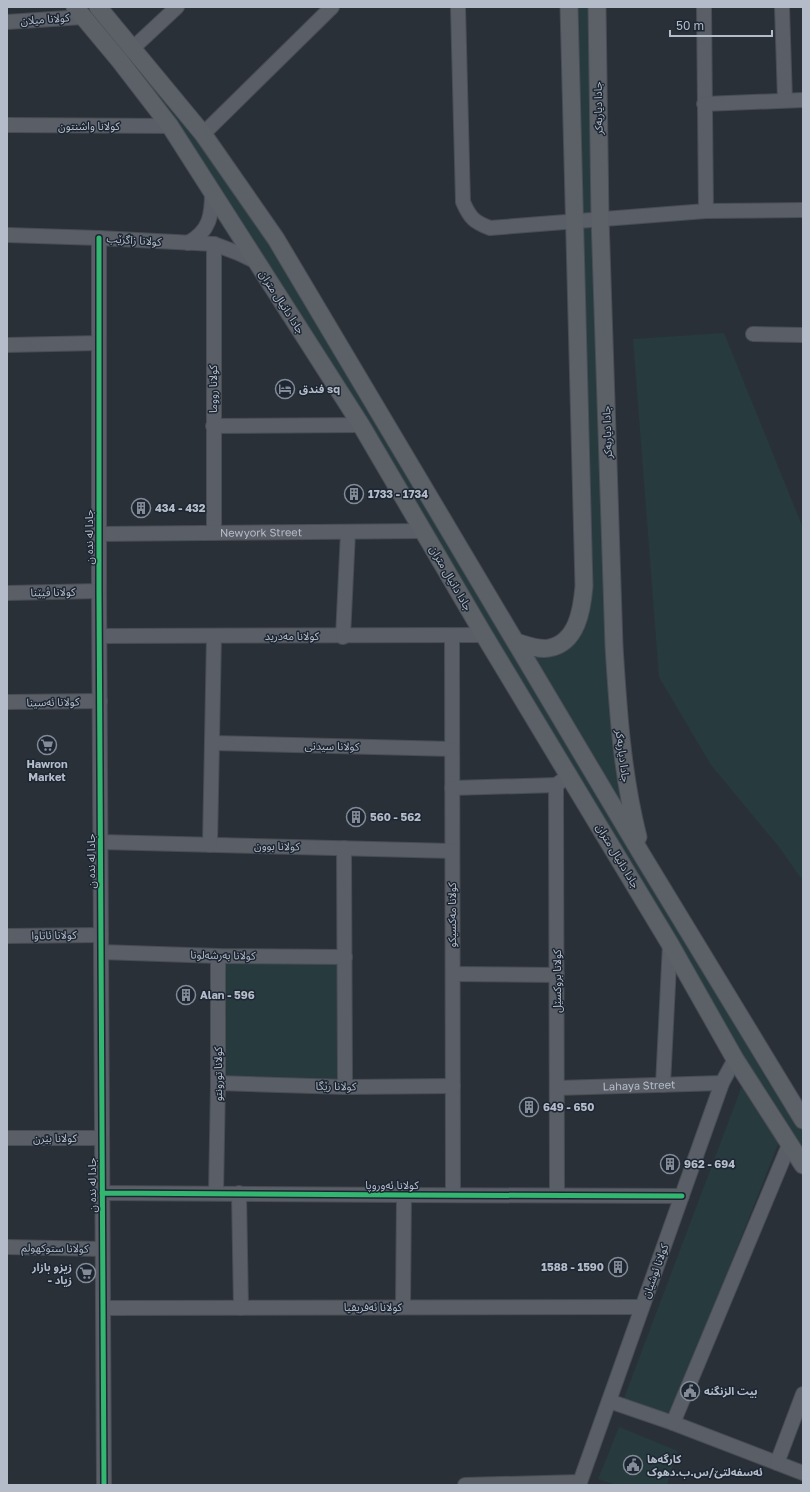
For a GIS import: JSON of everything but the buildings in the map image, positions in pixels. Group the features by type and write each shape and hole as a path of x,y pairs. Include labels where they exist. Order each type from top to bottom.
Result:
{"main road":[{"name":"جادا دانيال متران","path":"98,7 203,134 276,239 642,855 803,1120"},
{"path":"516,642 529,647 548,649 562,644 572,633 578,620 584,586 576,220 569,7"},
{"name":"جادا دیاربه‌كر","path":"597,7 600,218 614,646 618,717 626,782 632,815 642,855"},
{"name":"جادا دانيال متران","path":"79,12 120,61 170,126 361,425 484,635 563,780 670,944 735,1059 803,1165"},
{"path":"762,1102 784,1088"}],"street":[{"path":"133,48 177,7"},
{"path":"203,134 332,7"},
{"path":"458,7 463,202 468,214 478,223 490,228 600,218 706,211 803,210"},
{"path":"704,7 706,211"},
{"path":"782,7 785,100"},
{"name":"كولانا ميلان","path":"7,22 79,12"},
{"path":"704,104 803,100"},
{"name":"كولانا واشنتون","path":"7,125 170,126"},
{"path":"188,243 196,238 206,228 210,216 212,192"},
{"name":"كولانا زاگرێب","path":"7,236 98,238 214,244 257,262"},
{"name":"جادا له نده ن","path":"98,238 104,1485"},
{"name":"كولانا رووما","path":"214,244 214,533"},
{"path":"753,334 803,335"},
{"path":"7,345 99,342"},
{"path":"214,426 361,425"},
{"name":"Newyork Street","path":"99,534 423,531"},
{"path":"344,636 348,532"},
{"name":"كولانا ڤیێنا","path":"7,593 99,591"},
{"name":"كولانا مه‌درید","path":"100,636 484,635"},
{"path":"210,845 214,636"},
{"name":"كولانا مەکسیکو","path":"452,636 453,1194"},
{"name":"كولانا ئەسینا","path":"7,702 100,701"},
{"name":"كولانا سيدنى","path":"212,743 452,749"},
{"path":"452,788 563,780"},
{"name":"كولانا بروکسێل","path":"557,1195 557,975 563,780"},
{"name":"كولانا بوون","path":"101,842 452,850"},
{"path":"344,848 345,1087"},
{"name":"كولانا ئاتاوا","path":"7,936 101,935"},
{"path":"663,1085 670,944"},
{"name":"كولانا به‌رشه‌لونا","path":"101,952 218,956 345,957"},
{"name":"كولانا تورونتو","path":"216,1193 218,956"},
{"path":"453,974 557,975"},
{"name":"كولانا ئوشيان","path":"580,1483 722,1083 735,1059"},
{"name":"كولانا رێگا","path":"218,1083 345,1087 453,1086"},
{"name":"Lahaya Street","path":"557,1088 722,1083"},
{"name":"كولانا بێرن","path":"7,1138 102,1138"},
{"path":"673,1423 789,1145"},
{"name":"كولانا ئه‌وروپا","path":"102,1192 682,1196"},
{"path":"239,1193 241,1308"},
{"path":"404,1195 404,1307"},
{"name":"كولانا ستوكهولم","path":"7,1247 102,1249"},
{"name":"كولانا ئه‌فریقیا","path":"103,1308 642,1307"},
{"path":"777,1463 803,1394"},
{"path":"609,1401 673,1423 803,1473"},
{"path":"465,1485 580,1483"}],"green space":[{"path":"77,7 96,7 225,168 803,1123 803,1162 294,315"},
{"path":"569,7 597,7 614,646 642,855 516,642 548,649 578,620"},
{"path":"724,333 803,528 803,881 779,847 711,765 659,677 633,339"},
{"path":"218,956 345,957 345,1087 218,1083"},
{"path":"742,1086 779,1142 670,1417 624,1398"},
{"path":"619,1427 678,1451 667,1485 616,1485 598,1479"}],"cycle path":[{"path":"99,238 99,591 104,1485"},
{"path":"102,1193 682,1196"}],"place":[{"name":"فندق sq","path":"285,389"},
{"name":"1733 - 1734","path":"354,494"},
{"name":"434 - 432","path":"141,508"},
{"name":"Hawron Market","path":"47,745"},
{"name":"560 - 562","path":"356,817"},
{"name":"Alan - 596","path":"186,995"},
{"name":"649 - 650","path":"529,1107"},
{"name":"962 - 694","path":"670,1164"},
{"name":"1588 - 1590","path":"618,1267"},
{"name":"زيزو بازار - زياد","path":"86,1273"},
{"name":"بيت الزنگنه","path":"690,1391"},
{"name":"کارگەھا ئەسفەلتێ/س.ب.دھوک","path":"633,1465"}]}
